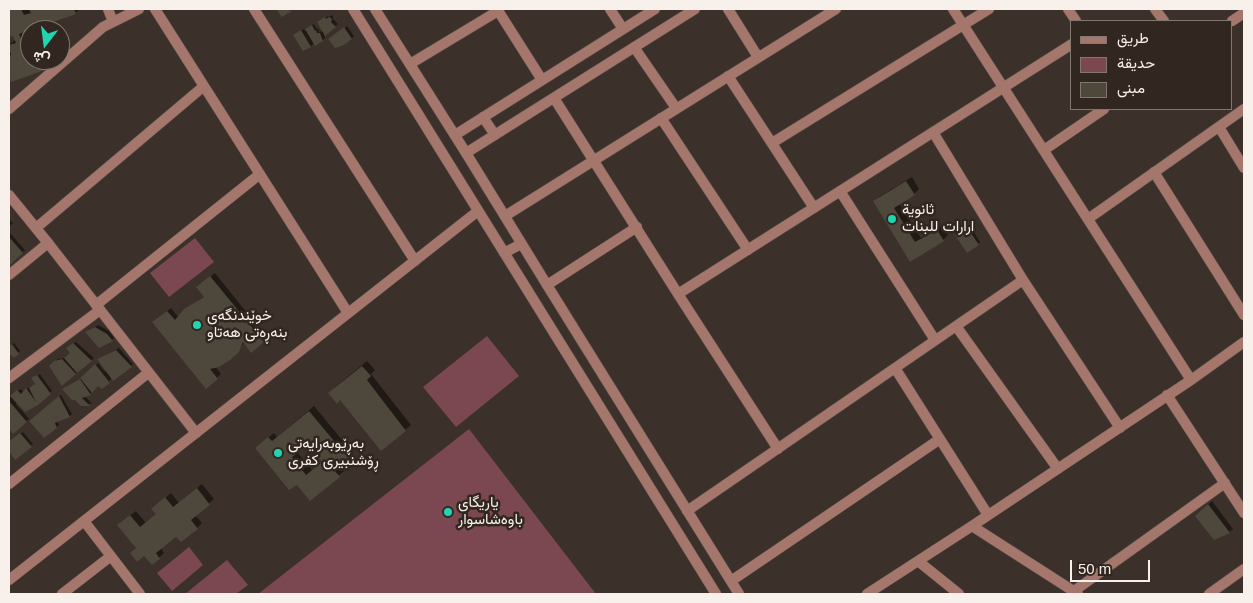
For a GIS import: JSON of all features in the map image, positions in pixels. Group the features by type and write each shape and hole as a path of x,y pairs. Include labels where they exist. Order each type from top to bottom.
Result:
{"street":[{"path":"108,9 113,22"},
{"path":"9,109 103,27 139,9"},
{"path":"155,9 348,313"},
{"path":"254,9 415,261"},
{"path":"353,9 716,594"},
{"path":"375,9 740,594"},
{"path":"410,64 499,12 511,9"},
{"path":"610,9 622,29"},
{"path":"454,135 654,9"},
{"path":"466,153 695,9"},
{"path":"728,9 758,57"},
{"path":"505,216 836,9"},
{"path":"953,9 1191,380"},
{"path":"772,143 989,9"},
{"path":"1068,9 1075,20"},
{"path":"1155,9 1163,20"},
{"path":"499,12 542,80"},
{"path":"1233,20 1244,13"},
{"path":"678,294 1070,45"},
{"path":"634,47 676,108"},
{"path":"728,76 814,208"},
{"path":"36,228 204,86"},
{"path":"413,106 429,96"},
{"path":"554,98 778,449"},
{"path":"1088,219 1244,109"},
{"path":"1044,150 1103,110"},
{"path":"483,117 495,135"},
{"path":"661,118 748,250"},
{"path":"1219,127 1244,168"},
{"path":"933,132 1024,280 1120,428"},
{"path":"1154,172 1244,315"},
{"path":"9,378 260,174"},
{"path":"840,191 936,340"},
{"path":"9,196 196,433"},
{"path":"9,580 478,211"},
{"path":"547,285 637,227"},
{"path":"9,275 48,244"},
{"path":"504,253 521,244"},
{"path":"688,511 1024,280"},
{"path":"956,326 1058,469"},
{"path":"867,594 1243,346"},
{"path":"895,368 988,515"},
{"path":"9,484 148,372"},
{"path":"1167,395 1244,513"},
{"path":"731,581 940,439"},
{"path":"972,526 1076,593 1225,483"},
{"path":"84,521 140,594"},
{"path":"62,594 111,556"},
{"path":"918,561 959,594"},
{"path":"1209,594 1244,569"}],"green space":[{"path":"195,238 214,262 169,297 150,273"},
{"path":"487,336 519,376 456,427 423,387"},
{"name":"یاریگای باوەشاسوار","path":"469,429 596,594 258,594"},
{"path":"189,547 203,565 172,591 157,573"},
{"path":"227,560 248,585 236,594 185,594"}],"building":[{"path":"9,9 21,9 24,15 31,13 29,9 74,9 76,14 59,20 20,20 20,70 45,70 11,82 9,75 9,56 11,55 9,45 16,43 13,36 9,37"},
{"path":"276,9 287,9 292,11 282,17"},
{"path":"325,17 326,19 329,17 332,19 331,22 336,27 325,36 317,22"},
{"path":"312,25 317,33 320,33 323,41 315,46 305,29"},
{"path":"344,27 352,39 344,45 335,48 328,39"},
{"path":"301,30 311,47 303,51 293,35"},
{"name":"ثانوية ارارات للبنات","path":"906,181 915,195 894,208 915,242 937,230 944,241 910,262 873,201"},
{"path":"967,227 979,245 967,253 955,235"},
{"path":"9,237 23,253 9,266"},
{"path":"210,276 264,342 251,353 243,342 239,352 230,360 219,367 210,369 218,379 206,389 152,322 167,311 175,320 184,309 204,297 196,287"},
{"path":"95,327 107,334 113,341 99,348 85,332"},
{"path":"73,343 92,361 77,373 64,358 70,353 66,348"},
{"path":"12,344 19,354 14,358 11,355 9,356 9,346"},
{"path":"116,350 132,367 113,381 97,359"},
{"path":"62,359 76,374 62,386 49,366 54,361"},
{"path":"95,364 110,383 102,389 98,386 92,393 80,378"},
{"path":"362,366 371,376 367,380 406,431 381,451 340,400 337,404 328,393"},
{"path":"37,375 51,394 38,405 25,412 10,396 17,390 21,394 26,388 36,402 29,388 35,384 31,378"},
{"path":"80,379 91,395 82,398 90,406 81,406 75,400 72,400 62,389"},
{"path":"59,396 70,417 55,423 57,428 44,438 29,421"},
{"path":"9,401 27,422 13,434 9,428"},
{"name":"بەڕێوبەرایەتی ڕۆشنبیری کفری","path":"309,411 349,459 334,470 340,477 310,501 297,485 289,490 255,448 268,437 272,441","holes":["308,445 322,462 306,475 292,457"]},
{"path":"20,433 32,447 15,460 9,451 9,441"},
{"path":"197,488 210,505 191,520 198,529 181,542 176,537 156,553 160,559 152,565 144,556 137,562 130,553 136,548 117,525 130,515 140,527 156,514 151,509 165,497 173,507"},
{"path":"1208,504 1230,533 1214,540 1195,516"}],"place":[{"name":"ثانوية ارارات للبنات","path":"892,219"},
{"name":"خوێندنگەی بنەڕەتی هەتاو","path":"197,325"},
{"name":"بەڕێوبەرایەتی ڕۆشنبیری کفری","path":"278,453"},
{"name":"یاریگای باوەشاسوار","path":"448,512"}]}
